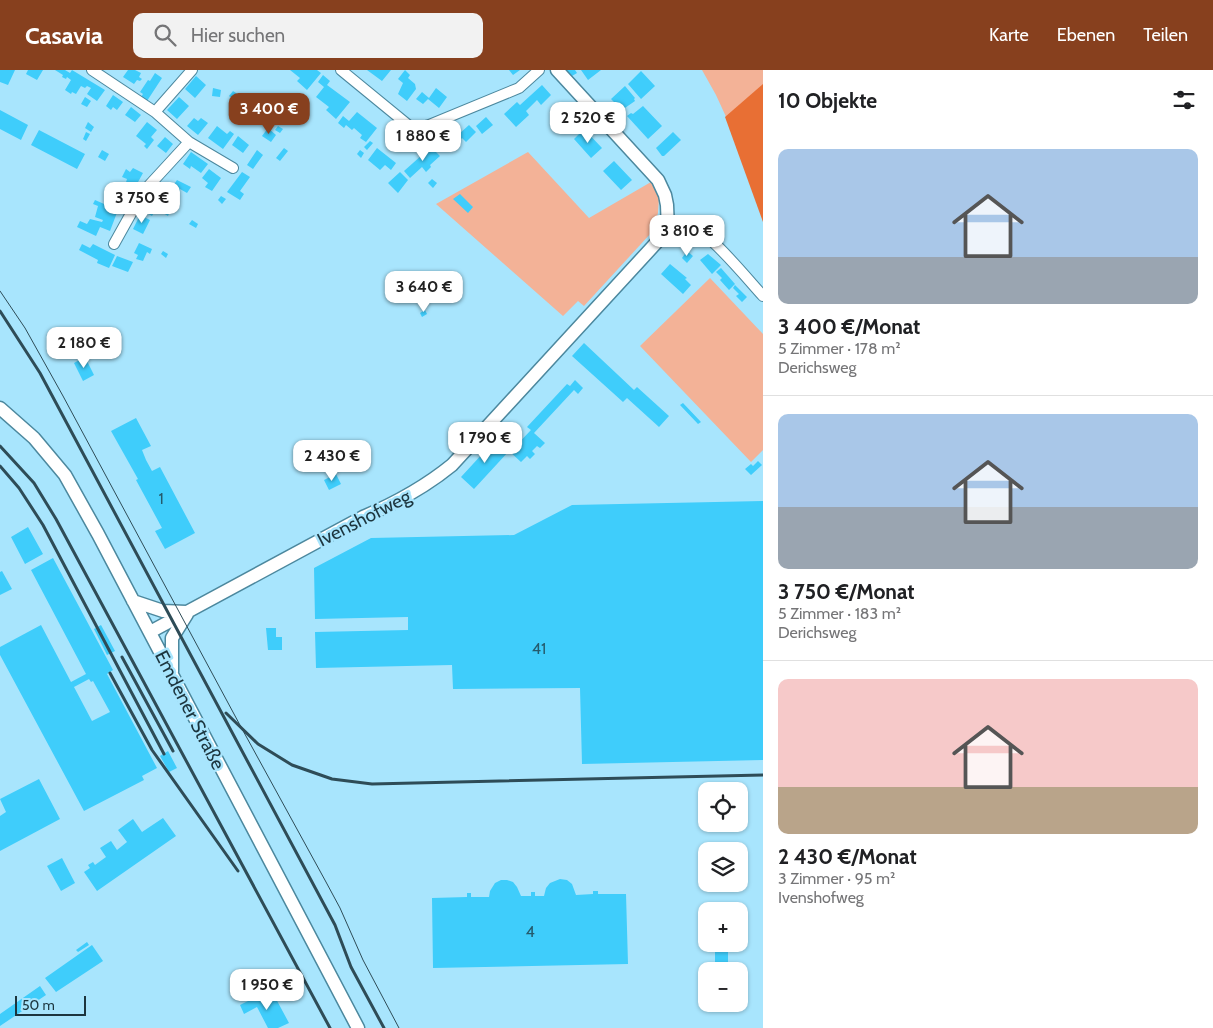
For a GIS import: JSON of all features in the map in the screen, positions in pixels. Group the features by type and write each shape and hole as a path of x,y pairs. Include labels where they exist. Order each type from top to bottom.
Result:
{"street":[{"path":"92,70 155,112 188,142 233,168"},
{"path":"155,112 192,70"},
{"path":"341,70 413,129 429,125 519,88 539,70"},
{"path":"557,70 658,180 667,205 668,230 676,225 686,224 694,226 724,253 763,296"},
{"path":"114,244 143,192 188,142"},
{"name":"Ivenshofweg","path":"150,632 363,517 429,484 452,465 668,230"},
{"name":"Emdener Straße","path":"0,408 34,438 65,475 150,632 358,1028"},
{"path":"133,601 163,611 188,612"},
{"path":"172,674 172,638 188,612"}],"shaded area":[{"path":"702,70 763,70 763,210 739,145"},
{"path":"763,84 763,222 725,117"},
{"path":"528,152 589,218 651,182 659,198 658,213 652,232 584,306 578,301 563,316 436,204"},
{"path":"710,278 763,334 763,450 751,462 640,346"}],"building":[{"path":"0,70 15,70 8,85 0,82"},
{"path":"28,70 43,70 37,80 26,74"},
{"path":"55,70 65,70 70,73 72,70 105,90 97,101 87,94 91,88 87,86 85,88 81,86 76,94 72,92 71,94 65,90 71,80 67,77 66,79 62,77 63,75"},
{"path":"128,70 135,70 141,73 139,77 142,79 140,81 137,80 134,84 123,77"},
{"path":"290,70 317,70 321,73 307,90 297,81 300,78"},
{"path":"367,70 391,70 382,81"},
{"path":"405,70 410,75 408,78 415,84 416,89 407,101 398,94 403,83 398,79"},
{"path":"509,70 520,70 513,75"},
{"path":"566,70 575,70 577,73 572,76"},
{"path":"581,70 601,70 588,80"},
{"path":"641,71 655,86 641,99 628,84"},
{"path":"155,73 162,78 147,101 141,97 143,94 140,92"},
{"path":"323,75 330,81 327,85 350,102 336,119 326,110 329,107 316,97 324,87 318,82"},
{"path":"196,76 206,85 195,98 185,89"},
{"path":"542,85 551,95 541,105 537,100 526,111 529,115 516,127 504,114 517,102 520,105"},
{"path":"625,86 635,98 635,101 622,110 611,99"},
{"path":"213,88 221,90 220,97 212,96"},
{"path":"436,88 447,97 439,108 428,99 423,104 416,99 422,92 429,98"},
{"path":"233,91 239,95 237,97 242,101 239,104 229,96"},
{"path":"113,95 123,102 117,110 113,107 111,110 106,106"},
{"path":"85,97 91,101 87,107 81,104"},
{"path":"179,97 189,106 177,119 167,110"},
{"path":"560,105 573,118 562,128 550,115"},
{"path":"643,106 662,126 648,139 627,116"},
{"path":"131,107 141,115 135,122 125,115"},
{"path":"0,110 28,125 21,140 0,129"},
{"path":"357,112 377,128 366,142 360,138 362,135 354,128 352,130 346,125 344,128 338,123 343,116 349,121"},
{"path":"486,117 493,125 482,134 476,126"},
{"path":"194,118 198,121 201,118 208,123 198,135 187,126"},
{"path":"88,122 94,127 91,132 85,128"},
{"path":"147,122 157,130 151,137 154,140 147,149 144,146 146,144 136,136"},
{"path":"469,125 476,132 466,142 462,138 452,148 443,138 454,128 459,134"},
{"path":"217,126 227,134 230,131 234,134 223,149 208,138"},
{"path":"278,126 283,129 280,133 275,130"},
{"path":"268,128 276,135 271,142 262,136"},
{"path":"584,129 602,148 591,158 574,139"},
{"path":"39,130 85,154 77,169 31,145"},
{"path":"86,132 90,134 86,141 83,139"},
{"path":"673,132 681,140 662,156 656,148"},
{"path":"238,136 249,145 243,153 232,145"},
{"path":"165,137 173,144 166,153 157,146"},
{"path":"370,141 373,143 367,150 364,147"},
{"path":"431,147 440,156 430,165 431,167 426,172 422,167 410,178 404,171"},
{"path":"284,148 288,151 280,161 276,158"},
{"path":"377,148 396,163 391,170 385,165 380,170 368,160"},
{"path":"102,150 109,154 105,161 98,157"},
{"path":"257,150 263,155 253,169 247,165"},
{"path":"360,150 364,153 361,158 357,154"},
{"path":"191,152 208,164 201,173 191,166 190,169 183,164"},
{"path":"614,161 632,180 621,190 603,171"},
{"path":"133,168 143,173 132,193 130,192 125,202 115,198 116,196 113,194 115,190 118,192 120,188 124,189 127,179 122,177 126,169 130,172"},
{"path":"209,169 221,178 212,191 205,187 208,183 202,178"},
{"path":"242,172 250,177 240,191 244,194 240,200 227,192"},
{"path":"400,172 408,180 398,193 388,183"},
{"path":"432,179 437,183 433,188 428,183"},
{"path":"177,180 191,187 187,193 180,189 173,205 154,196 159,185 166,188 168,184 173,186"},
{"path":"460,194 473,207 468,213 453,199"},
{"path":"221,196 226,199 222,204 218,200"},
{"path":"95,200 118,210 110,231 100,227 96,236 77,227 80,221 87,224 90,219 102,222 103,220 95,217 98,206 93,204"},
{"path":"149,200 158,205 152,216 143,211"},
{"path":"166,209 170,211 168,216 163,213"},
{"path":"140,215 150,220 143,234 133,229"},
{"path":"192,220 198,224 196,228 189,224"},
{"path":"139,243 152,249 150,254 147,252 143,261 136,259 138,255 134,253"},
{"path":"82,244 90,248 93,244 115,255 109,268 97,263 98,260 79,250"},
{"path":"163,251 168,254 166,258 161,254"},
{"path":"687,251 693,256 687,263 682,258"},
{"path":"708,254 721,265 712,274 700,260"},
{"path":"117,256 133,262 128,272 112,266"},
{"path":"670,264 687,278 685,279 691,285 683,294 661,274"},
{"path":"721,268 735,284 729,290 716,272"},
{"path":"735,285 747,297 742,302 736,296 739,294 733,288"},
{"path":"425,310 427,314 422,317 420,313"},
{"path":"584,343 634,390 637,387 669,416 659,427 627,398 623,402 572,356"},
{"path":"85,357 94,375 83,381 74,363"},
{"path":"575,380 583,388 578,394 574,390 534,433 545,443 540,448 537,446 532,451 535,454 530,459 527,456 521,462 510,452 531,430 527,427 567,384 570,386"},
{"path":"683,403 701,422 698,424 680,405"},
{"path":"136,418 151,446 142,450 146,460 152,471 160,467 195,533 165,549 155,531 162,528 136,480 138,479 111,431"},
{"path":"496,439 509,451 474,489 461,477"},
{"path":"758,461 762,465 751,475 745,469 751,464 753,466"},
{"path":"336,474 341,484 329,490 324,480"},
{"path":"763,501 763,760 582,764 580,688 453,689 452,665 316,668 315,632 408,630 408,617 315,619 314,568 371,538 514,535 572,505"},
{"path":"28,527 43,554 25,564 11,537"},
{"path":"53,558 113,670 107,674 157,768 142,776 144,780 84,811 0,655 0,647 41,625 71,682 86,674 31,570","holes":["89,679 91,682 93,681 110,712 92,721 74,687"]},
{"path":"2,571 12,589 0,595 0,572"},
{"path":"101,625 115,651 107,655 94,629"},
{"path":"266,628 276,628 276,637 282,637 282,650 268,650"},
{"path":"168,751 177,768 169,772 160,756"},
{"path":"39,779 60,819 0,851 0,816 6,812 0,799"},
{"path":"163,818 176,836 97,891 84,872 90,868 88,865 93,862 95,865 106,857 100,848 111,841 117,850 127,842 118,830 133,819 142,832"},
{"path":"62,858 75,883 61,891 47,866"},
{"path":"560,879 567,880 572,884 576,895 593,894 593,891 598,891 598,894 626,894 628,964 433,968 432,898 467,897 467,893 471,893 471,897 489,897 495,883 501,880 513,882 521,896 531,896 531,892 535,892 535,896 544,896 546,888 550,883"},
{"path":"87,942 89,945 78,952 76,950"},
{"path":"92,945 103,961 56,992 45,978"},
{"path":"715,952 728,952 728,962 715,962"},
{"path":"40,986 46,995 0,1026 0,1014"},
{"path":"262,994 266,1002 275,997 289,1023 278,1028 268,1028 257,1007 244,1014 240,1005"}],"tram line":[{"path":"0,291 25,328 63,396 340,908 363,960 399,1028"}],"railway":[{"path":"0,311 40,373 335,925 351,967 384,1028"},
{"path":"0,446 34,483 56,519 330,1028"},
{"path":"0,466 19,488 43,525 164,754"},
{"path":"122,657 173,751"},
{"path":"110,673 152,750 238,871"},
{"path":"226,713 258,744 292,765 332,779 372,784 763,775"}]}
